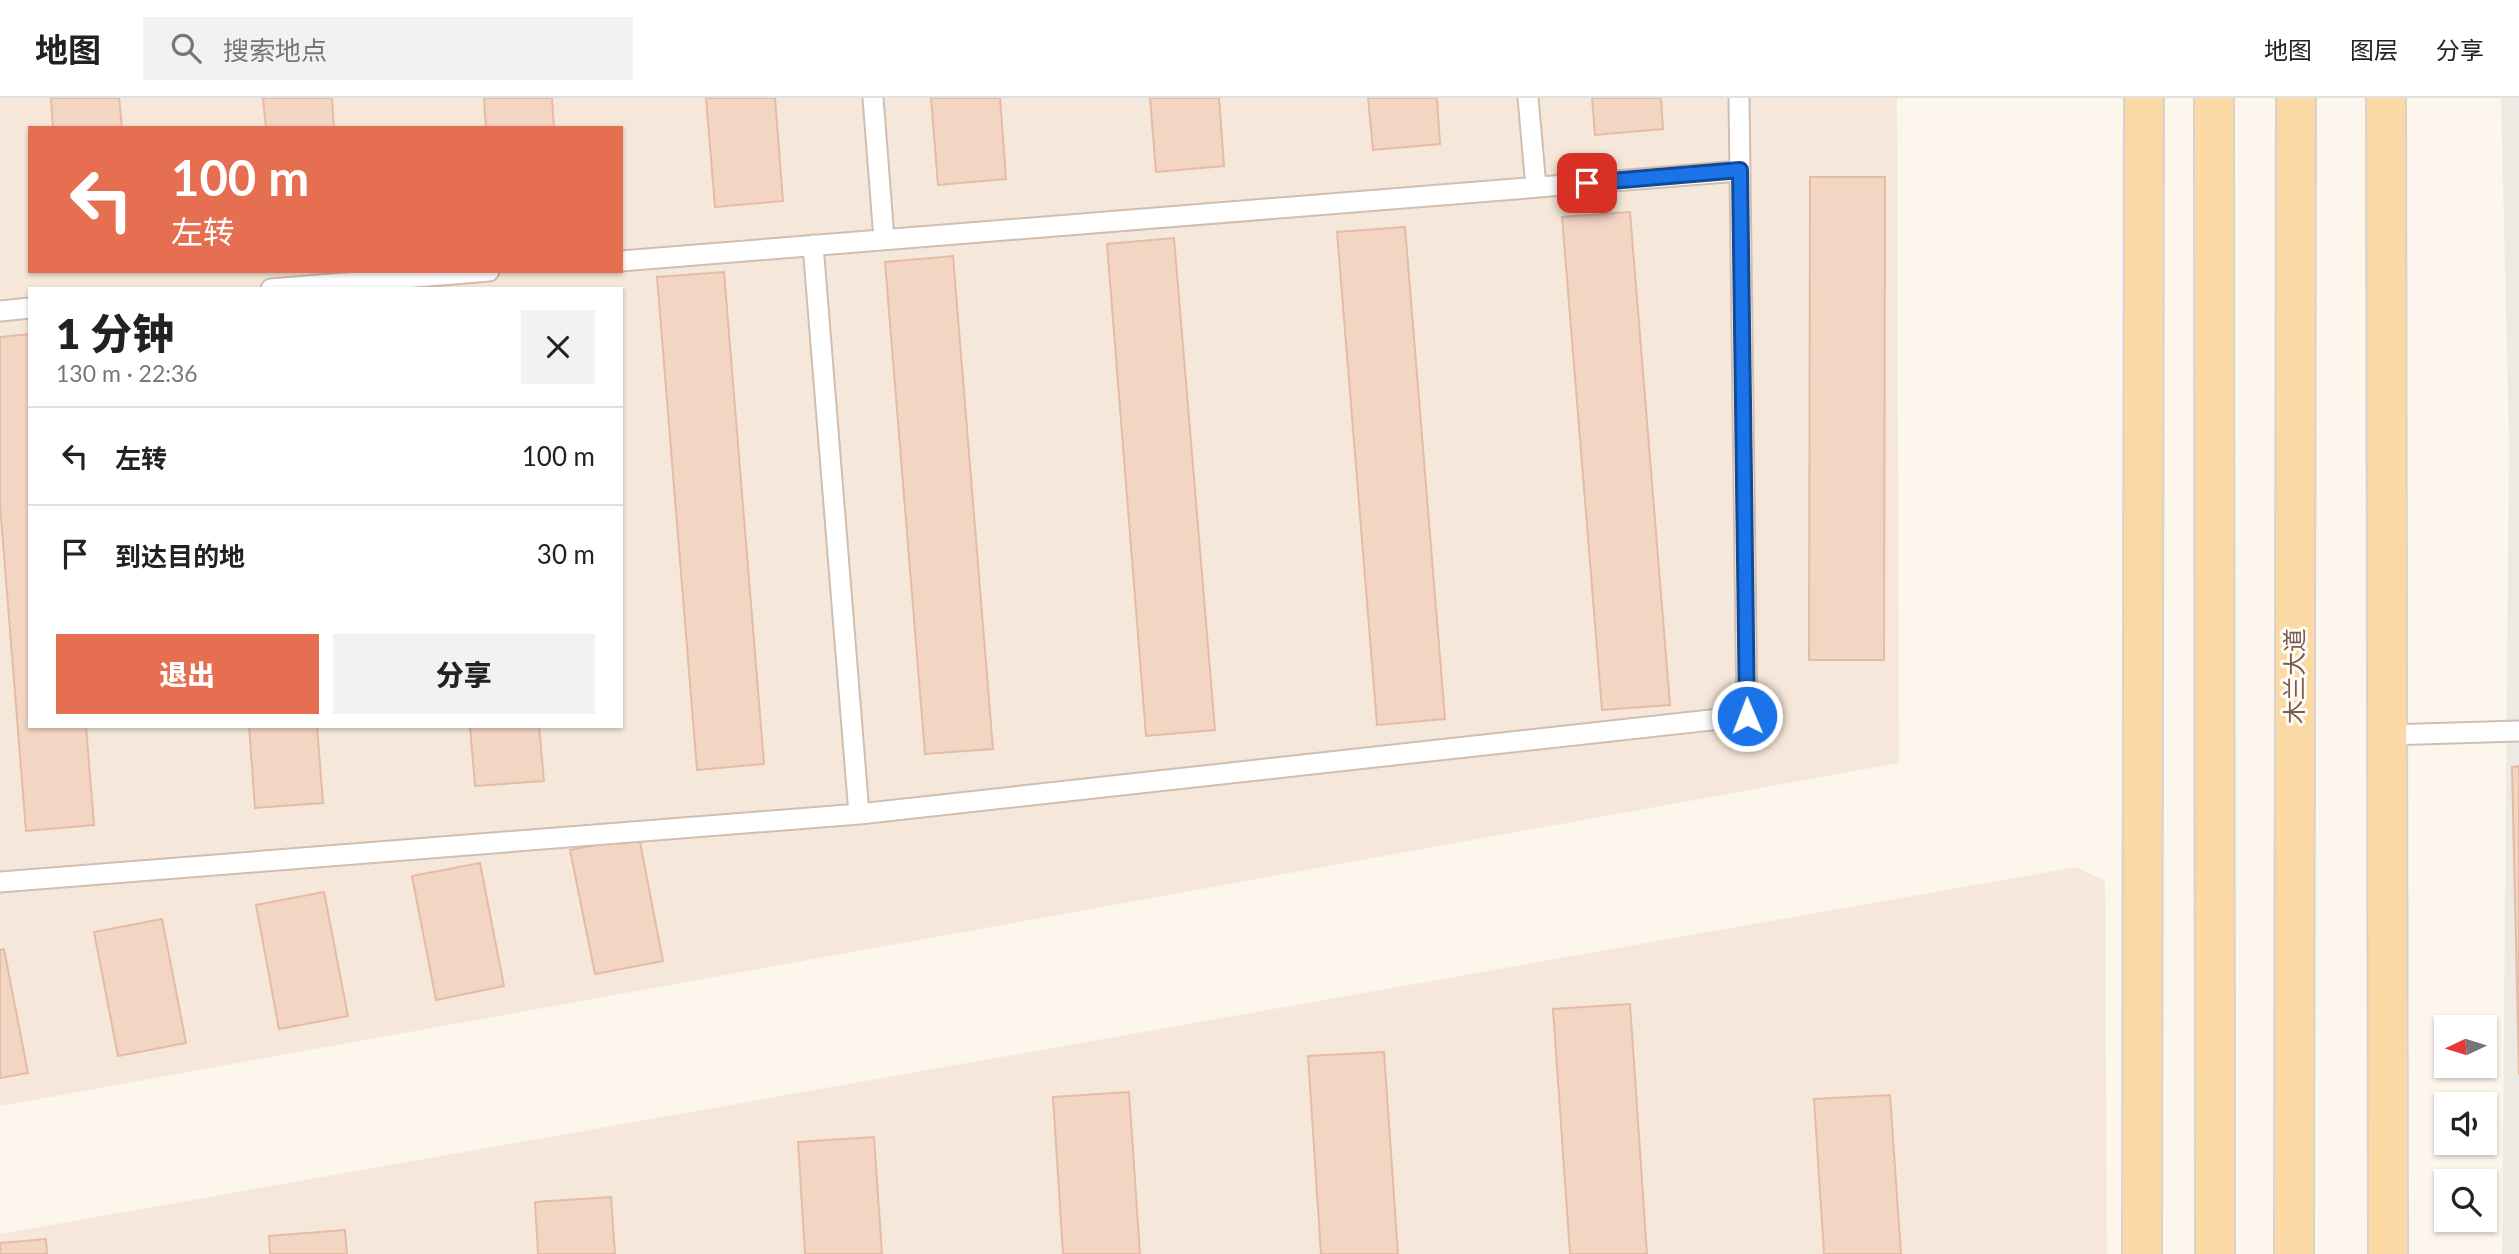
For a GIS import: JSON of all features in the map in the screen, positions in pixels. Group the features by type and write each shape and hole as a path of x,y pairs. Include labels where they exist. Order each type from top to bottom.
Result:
{"main road":[{"path":"2143,1254 2144,98"},
{"path":"2214,98 2215,1254"},
{"name":"木兰大道","path":"2294,1254 2295,98"},
{"path":"2386,98 2388,1254"}],"lane":[{"path":"873,98 884,239"},
{"path":"1528,98 1535,187"},
{"path":"0,882 859,814 1747,716 1738,98"},
{"path":"623,261 1740,170"},
{"path":"813,245 859,814"},
{"path":"295,287 465,273"},
{"path":"0,310 28,308"},
{"path":"2387,734 2519,731"}],"shaded area":[{"path":"0,98 1897,98 1899,763 0,1106"},
{"path":"2501,98 2519,98 2519,1254 2502,1254 2509,442"},
{"path":"2076,867 2105,881 2107,1254 0,1254 0,1234"}],"building":[{"path":"51,98 119,98 122,126 53,126"},
{"path":"263,98 332,98 334,126 266,126"},
{"path":"484,98 552,98 554,126 486,126"},
{"path":"706,98 775,98 783,201 715,207"},
{"path":"931,98 1000,98 1006,179 938,185"},
{"path":"1150,98 1219,98 1224,166 1156,172"},
{"path":"1368,98 1437,98 1440,144 1373,150"},
{"path":"1592,98 1661,98 1663,129 1595,135"},
{"path":"1810,177 1885,177 1884,660 1809,660"},
{"path":"1630,212 1670,705 1602,710 1562,217"},
{"path":"1405,227 1445,719 1377,725 1337,232"},
{"path":"1174,238 1215,730 1146,736 1107,244"},
{"path":"953,256 993,749 925,754 885,262"},
{"path":"724,272 764,764 697,770 657,277"},
{"path":"28,334 28,728 86,728 94,825 26,831 0,505 0,337"},
{"path":"249,728 317,728 323,803 255,808"},
{"path":"470,728 539,728 544,781 475,786"},
{"path":"2519,766 2519,1075 2512,767"},
{"path":"639,837 663,961 595,974 570,850"},
{"path":"480,863 504,986 436,1000 412,876"},
{"path":"324,892 348,1016 279,1029 256,905"},
{"path":"162,919 186,1043 118,1056 94,932"},
{"path":"4,949 28,1073 0,1078 0,950"},
{"path":"1630,1004 1647,1254 1570,1254 1553,1009"},
{"path":"1384,1052 1398,1254 1321,1254 1308,1056"},
{"path":"1129,1092 1140,1254 1063,1254 1053,1097"},
{"path":"1890,1095 1901,1254 1824,1254 1814,1099"},
{"path":"874,1137 882,1254 805,1254 798,1142"},
{"path":"611,1197 615,1254 538,1254 535,1202"},
{"path":"345,1230 347,1254 270,1254 269,1236"},
{"path":"46,1239 47,1254 0,1254 0,1243"}],"route":[{"path":"1587,183 1740,170 1747,716"}]}
